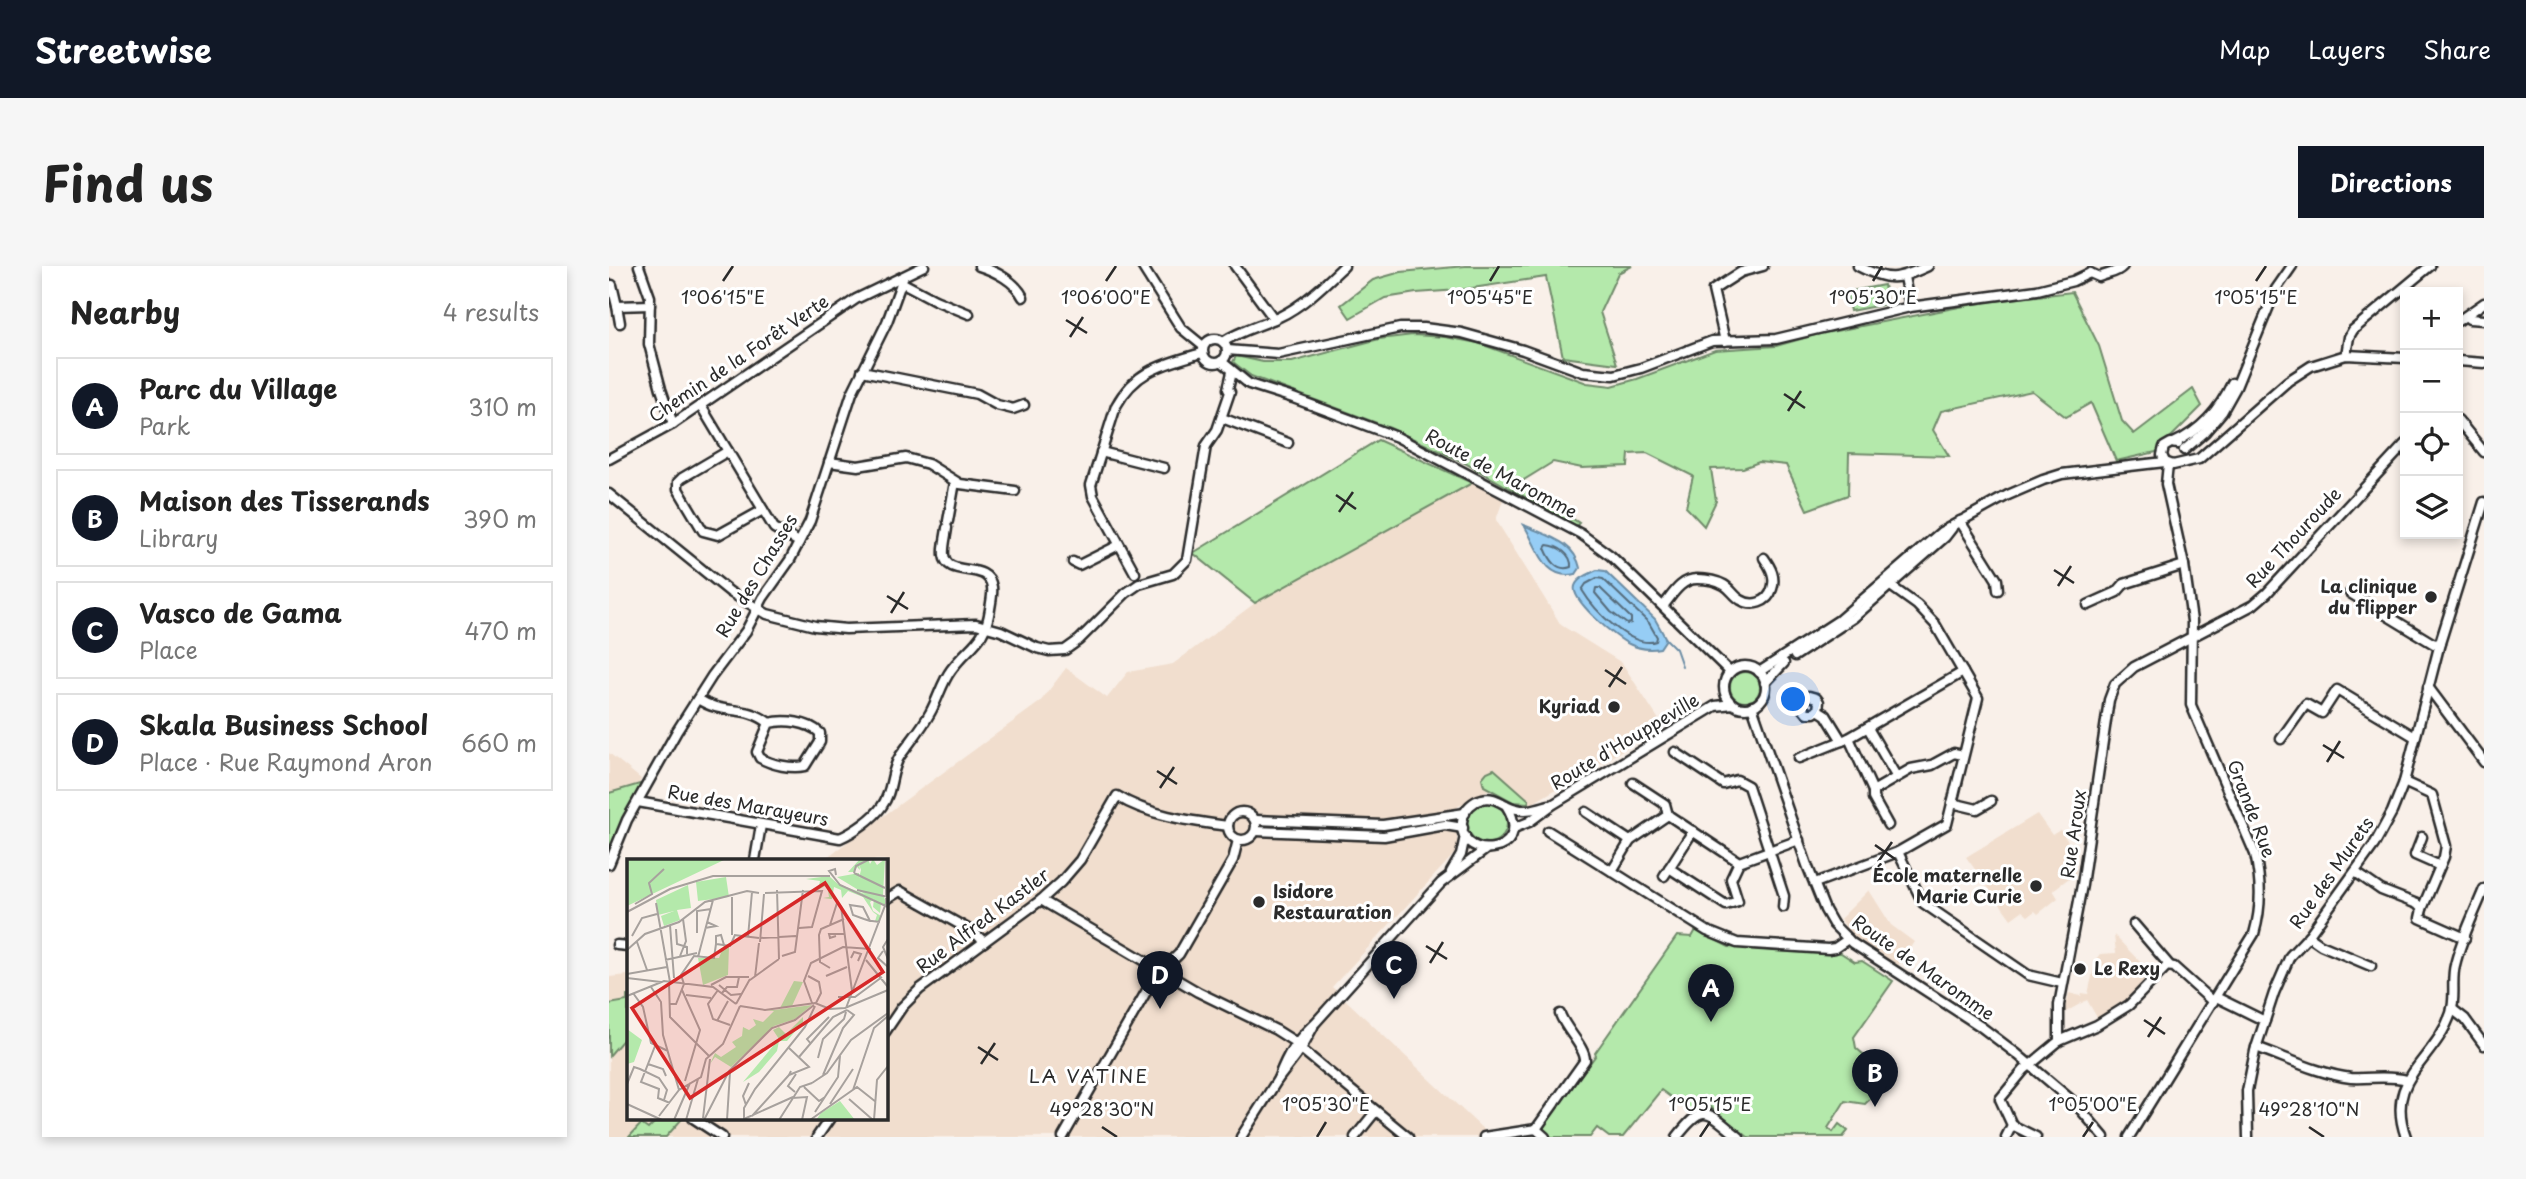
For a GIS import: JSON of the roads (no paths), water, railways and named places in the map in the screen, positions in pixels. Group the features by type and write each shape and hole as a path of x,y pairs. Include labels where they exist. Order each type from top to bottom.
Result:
{"street":[{"path":"639,266 647,284 650,305 649,344 673,424"},
{"name":"Chemin de la Forêt Verte","path":"609,459 673,424 856,299 893,279 902,280 923,266"},
{"path":"979,266 995,271 1021,292 1023,297"},
{"path":"1142,266 1181,328 1203,349 1209,362 1225,358 1225,346 1235,334 1275,319 1303,302 1344,266"},
{"path":"1235,266 1275,319"},
{"path":"1725,341 1713,290 1741,272 1763,266"},
{"path":"1858,266 1878,276 1895,279 1928,266"},
{"path":"1138,580 1091,490 1101,452 1116,406 1131,385 1142,374 1155,367 1203,349 1212,338 1225,346 1279,354 1400,328 1425,328 1462,333 1523,350 1583,372 1614,375 1641,368 1711,341 1776,339 1910,307 2037,290 2073,281 2089,270 2099,277 2105,270 2113,273 2123,266"},
{"path":"1765,683 1777,668 1867,602 1945,537 1960,521 1997,501 2043,480 2070,473 2165,460 2173,466 2185,458 2222,412 2236,387 2276,289 2292,266"},
{"path":"2346,355 2353,330 2430,266"},
{"path":"1904,277 1910,307"},
{"path":"902,280 935,300 969,314"},
{"name":"Rue des Chasses","path":"609,864 624,826 698,699 746,631 810,521 852,393 887,322 902,280"},
{"path":"612,285 620,323"},
{"path":"2463,318 2484,303"},
{"path":"617,306 650,305"},
{"path":"2165,460 2167,445 2195,431 2223,400 2265,314"},
{"path":"2466,316 2469,319 2484,320"},
{"path":"1235,334 1240,343 1257,352"},
{"path":"2174,443 2185,458 2199,459 2302,370 2346,355 2400,358"},
{"name":"Route de Maromme","path":"1220,361 1243,381 1397,437 1563,524 1606,551 1730,672"},
{"path":"2463,361 2484,363"},
{"path":"862,371 977,394 997,405 1013,409 1024,405"},
{"path":"609,494 730,592 758,610 815,626 846,629 963,624 987,626 1037,648 1049,651 1065,649 1088,632 1138,580 1173,574 1187,560 1206,446 1221,418 1230,392 1228,389 1232,372"},
{"path":"1230,392 1243,381"},
{"path":"701,405 773,528 799,542"},
{"path":"1221,418 1288,443"},
{"path":"2463,427 2484,452"},
{"name":"Rue Thouroude","path":"2193,636 2253,605 2267,593 2400,449"},
{"path":"728,451 682,478 678,482 678,489 703,531 711,534 718,535 763,510"},
{"path":"1101,452 1164,468"},
{"path":"829,461 858,466 906,458 928,464 955,482 1015,491"},
{"name":"Grande Rue","path":"2129,1137 2254,934 2261,893 2255,853 2190,705 2193,636 2184,565 2166,484 2165,460"},
{"path":"955,482 944,557 954,568 981,572 990,582 992,593 987,626"},
{"name":"Rue des Murets","path":"2248,1137 2247,1091 2256,1047 2265,1021 2288,961 2385,827 2404,782 2440,643 2484,502"},
{"path":"1960,521 1997,580 1998,590"},
{"path":"1073,562 1079,565 1119,545"},
{"path":"1664,605 1683,583 1697,579 1723,584 1748,603 1761,602 1773,587 1771,569 1764,558"},
{"path":"2088,605 2117,592 2124,584 2184,565"},
{"path":"1815,883 1898,852 1947,824 1978,698 1927,615 1889,584"},
{"path":"2350,593 2434,644 2440,643"},
{"path":"1759,671 1770,667 1867,602"},
{"name":"Rue des Marayeurs","path":"638,802 840,838 848,835 880,810 889,792 898,759 930,713 951,670 979,640 987,626"},
{"name":"Rue Aroux","path":"2059,1041 2062,983 2083,885 2112,692 2121,678 2134,667 2193,636"},
{"path":"1741,666 1759,671 1765,683 1764,694 1752,706 1733,704 1724,690 1725,680 1730,672 1741,666"},
{"path":"1800,758 1846,740 1963,671"},
{"path":"2428,687 2484,762"},
{"name":"Route d'Houppeville","path":"1715,706 1724,690"},
{"path":"2281,739 2306,704 2322,713 2337,690 2415,737"},
{"path":"698,699 708,706 757,713 769,723"},
{"name":"Route d'Houppeville","path":"1514,828 1529,822 1552,805 1715,706 1733,704"},
{"name":"Route de Maromme","path":"1752,706 1828,916 1848,939 1980,1026 2031,1066 2075,1103 2104,1137"},
{"path":"1818,710 1826,715 1846,740 1888,825"},
{"path":"779,721 811,725 820,733 820,743 805,766 799,768 765,762 760,758 757,752 769,723 779,721"},
{"path":"1868,728 1896,776"},
{"path":"1675,752 1723,784 1737,780 1748,786 1784,896 1783,907"},
{"path":"1873,791 1911,769 1932,765 1954,752 1963,755"},
{"path":"2404,782 2428,792 2434,800 2446,846 2420,918 2465,938"},
{"path":"1633,783 1665,804 1668,815 1739,862"},
{"name":"Rue Alfred Kastler","path":"887,1029 914,995 1061,882 1080,860 1117,796 1168,816 1228,826"},
{"path":"1241,1137 1299,1042 1450,874 1461,855 1465,813 1475,802 1482,799 1495,799 1506,805 1514,828 1506,843 1499,848 1485,850 1450,874"},
{"path":"1952,803 1977,809 1991,801"},
{"name":"Route d'Houppeville","path":"1506,805 1524,810 1552,805"},
{"path":"1256,820 1256,831 1247,840 1238,840 1231,836 1228,826 1230,818 1239,812 1248,813 1256,820 1383,825 1465,813"},
{"path":"1586,812 1630,841"},
{"path":"1612,871 1630,841 1668,815"},
{"path":"755,859 761,825"},
{"path":"1256,831 1384,835 1445,825 1464,832 1475,846 1485,850"},
{"path":"1548,831 1707,931 1737,943 1828,949 1835,948 1848,939"},
{"path":"1664,876 1693,831"},
{"path":"2422,837 2415,855 2440,866"},
{"path":"1063,1137 1154,978 1179,954 1192,932 1233,860 1238,840"},
{"path":"1669,868 1726,905 1738,901 1731,879 1739,862 1799,841"},
{"path":"1898,852 1923,903 2028,975 2062,983"},
{"path":"2355,872 2381,890 2417,904 2422,909"},
{"path":"2406,1137 2400,1106 2407,1080 2444,1030 2452,1009 2454,966 2484,889"},
{"path":"887,899 900,891 975,933 984,942"},
{"path":"1041,900 1198,992 1299,1042 1408,1137"},
{"path":"2134,924 2170,966 2215,1000 2265,1021"},
{"path":"2308,936 2321,945 2371,965"},
{"path":"617,945 627,946"},
{"path":"2036,1137 2012,1125 2001,1102 2001,1095 2059,1041 2121,1012 2162,970 2170,966"},
{"path":"2452,1009 2465,1019 2484,1045"},
{"path":"1484,1137 1536,1129 1585,1060 1584,1053 1565,1027 1560,1014"},
{"path":"1299,1042 1316,1022"},
{"path":"2256,1047 2332,1074 2353,1078 2398,1077 2407,1080"},
{"path":"1355,1137 1376,1111"},
{"path":"1677,1137 1693,1116 1701,1114 1711,1115 1739,1137"},
{"path":"695,1119 722,1137"},
{"path":"817,1137 829,1119"},
{"path":"2006,1137 2012,1125"},
{"path":"1536,1129 1545,1137"}],"water":[{"path":"1524,525 1566,545 1577,559 1580,568 1576,574 1556,573 1549,568"},
{"path":"1597,570 1605,571 1655,619 1666,639 1660,648 1644,649 1629,644 1605,627 1587,609 1575,592 1575,586 1581,578"}],"waterway":[{"path":"1665,638 1676,649 1682,666"}],"place":[{"name":"La clinique du flipper","path":"2431,597"},
{"name":"Kyriad","path":"1614,707"},
{"name":"École maternelle Marie Curie","path":"2036,886"},
{"name":"Isidore Restauration","path":"1259,902"},
{"name":"Le Rexy","path":"2080,969"},
{"name":"Vasco de Gama","path":"1394,999"},
{"name":"Skala Business School","path":"1160,1009"},
{"name":"Parc du Village","path":"1711,1022"},
{"name":"Maison des Tisserands","path":"1875,1107"}],"district":[{"name":"LA VATINE","path":"1089,1076"}]}
